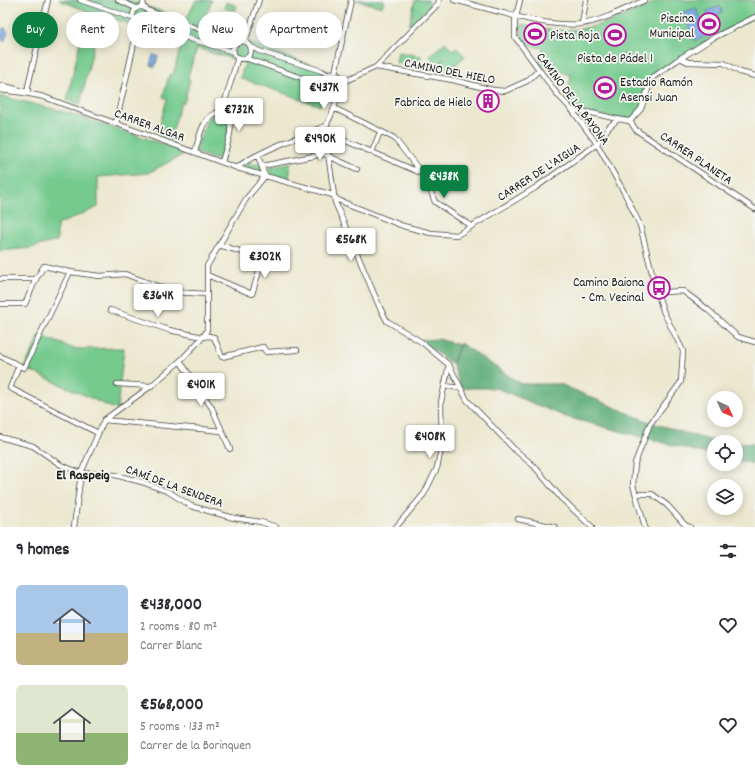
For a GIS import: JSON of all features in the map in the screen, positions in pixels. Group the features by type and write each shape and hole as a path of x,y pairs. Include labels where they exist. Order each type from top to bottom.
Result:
{"street":[{"path":"28,92 28,86 48,0"},
{"path":"80,0 127,17"},
{"path":"118,0 136,8 142,7 198,29"},
{"path":"142,7 144,0"},
{"path":"248,33 259,0"},
{"path":"336,73 351,0"},
{"path":"343,82 376,67 438,4 439,0"},
{"path":"454,0 554,24 582,24 605,17 643,1"},
{"name":"CAMINO DE LA BAYONA","path":"520,0 516,16 515,37 557,94 572,110 597,144 640,225 656,289 664,313 683,351 681,382 650,424 635,463 633,485 645,527"},
{"path":"582,24 586,0"},
{"path":"633,0 643,1"},
{"path":"134,12 136,8"},
{"path":"572,110 616,120 630,120 641,109 652,78 680,58 713,38 755,17"},
{"path":"190,39 234,52 238,57 245,58 324,86 327,90 334,92 340,89 343,82 341,76 336,73 328,74 315,68 259,51 250,46"},
{"path":"245,58 251,51 250,46"},
{"path":"116,123 133,48"},
{"path":"234,52 235,48"},
{"path":"222,111 238,57"},
{"path":"680,58 688,62 724,63 740,72 755,76"},
{"name":"CAMINO DEL HIELO","path":"376,67 453,80 493,90 505,91 527,81 539,70"},
{"path":"324,86 324,82 328,74"},
{"name":"CARRER ALGAR","path":"0,85 44,96 238,168 265,176"},
{"name":"CARRER ALGAR","path":"0,90 23,94 28,92"},
{"path":"334,92 336,100 334,108 325,126 327,156 333,195 380,308 387,321 423,343 449,365 467,400 514,449 534,466 561,498 592,527"},
{"path":"334,108 394,138 425,177 435,202 471,226"},
{"path":"195,152 208,117 213,113 222,111"},
{"path":"222,111 229,118 232,127 222,162"},
{"name":"CARRER DE L'AIGUA","path":"265,176 333,195 338,200 417,230 457,235 535,188 597,144 616,120"},
{"name":"CARRER PLANETA","path":"630,120 636,130 755,209"},
{"path":"238,168 242,164 258,156 325,126"},
{"path":"325,132 422,174"},
{"path":"372,152 380,132"},
{"path":"262,166 324,154 357,169"},
{"path":"74,527 82,473 104,420 151,386 180,361 203,337 207,330 207,266 246,199 265,176 258,156"},
{"path":"219,245 273,261"},
{"path":"207,275 252,294 263,258"},
{"path":"0,304 25,304 36,279 44,266 70,272 100,276 125,274 173,292 207,294"},
{"path":"0,356 24,368 70,272"},
{"path":"0,279 36,279"},
{"path":"656,289 663,292 683,292 707,309 738,337 755,342"},
{"path":"110,310 169,330 203,337 214,337 222,357 263,347 266,352 297,350"},
{"path":"180,361 212,408 230,449"},
{"path":"19,365 10,388 98,433"},
{"path":"396,527 424,494 437,468 442,445 441,402 449,365"},
{"path":"117,384 151,386"},
{"path":"444,386 461,388"},
{"path":"104,420 222,431"},
{"name":"CAMÍ DE LA SENDERA","path":"0,438 33,446 61,465 82,473 115,475 142,482 169,492 191,506 234,518 261,522 276,527"},
{"path":"636,494 652,494 667,505 686,526 690,527"},
{"path":"518,519 555,527"}],"green space":[{"path":"59,0 128,0 163,12 127,12 127,23 119,20 119,12 87,11"},
{"path":"196,0 212,0 207,12 198,12 198,48 248,48 248,42 256,45 256,48 265,48 336,74 339,78 340,84 336,89 327,88 320,106 240,78 245,63 197,48 187,79 190,80 184,103 181,102 170,140 157,134 167,99 163,97 169,75 173,75 180,48 190,48 190,12"},
{"path":"356,0 384,0 382,7"},
{"path":"415,0 428,0 430,6 409,26"},
{"path":"660,0 754,0 755,17 713,38 652,78 641,109 630,121 572,110 566,103 571,75 539,66 543,48 524,45 520,37 522,24 553,30 581,29 608,22"},
{"path":"226,2 237,6 235,11 224,8"},
{"path":"445,42 452,50 456,47 465,56 448,72 440,63 446,57 437,64 430,56"},
{"path":"79,48 93,48 80,105 67,100"},
{"path":"398,52 421,56 420,67 396,63"},
{"path":"0,96 62,111 188,152 148,173 98,177 98,207 57,225 57,241 30,248 0,251"},
{"path":"222,111 232,127 222,162 195,152 208,117"},
{"path":"250,161 252,166 259,163 262,170 243,166"},
{"path":"291,162 289,180 270,175 269,168"},
{"path":"40,335 74,349 124,348 117,410 24,368"},
{"path":"438,339 459,345 452,364 420,340"},
{"path":"460,343 521,384 560,384 649,422 707,439 707,454 566,417 496,388 461,388 453,365"},
{"path":"743,443 755,444 755,464 743,461"}],"water":[{"path":"720,6 722,12 716,15 719,21 712,24 707,11"},
{"path":"696,8 707,32 705,33 707,36 695,41 682,13"},
{"path":"3,28 5,28 8,33 4,42 1,38"},
{"path":"153,55 158,56 155,67 150,65"}],"place":[{"name":"Piscina Municipal","path":"709,24"},
{"name":"Pista Roja","path":"535,34"},
{"name":"Pista de Pádel 1","path":"615,35"},
{"name":"Estadio Ramón Asensi Juan","path":"605,88"},
{"name":"Fabrica de Hielo","path":"488,101"},
{"name":"Camino Baiona - Cm. Vecinal","path":"659,288"}],"district":[{"name":"El Raspeig","path":"83,474"}]}
